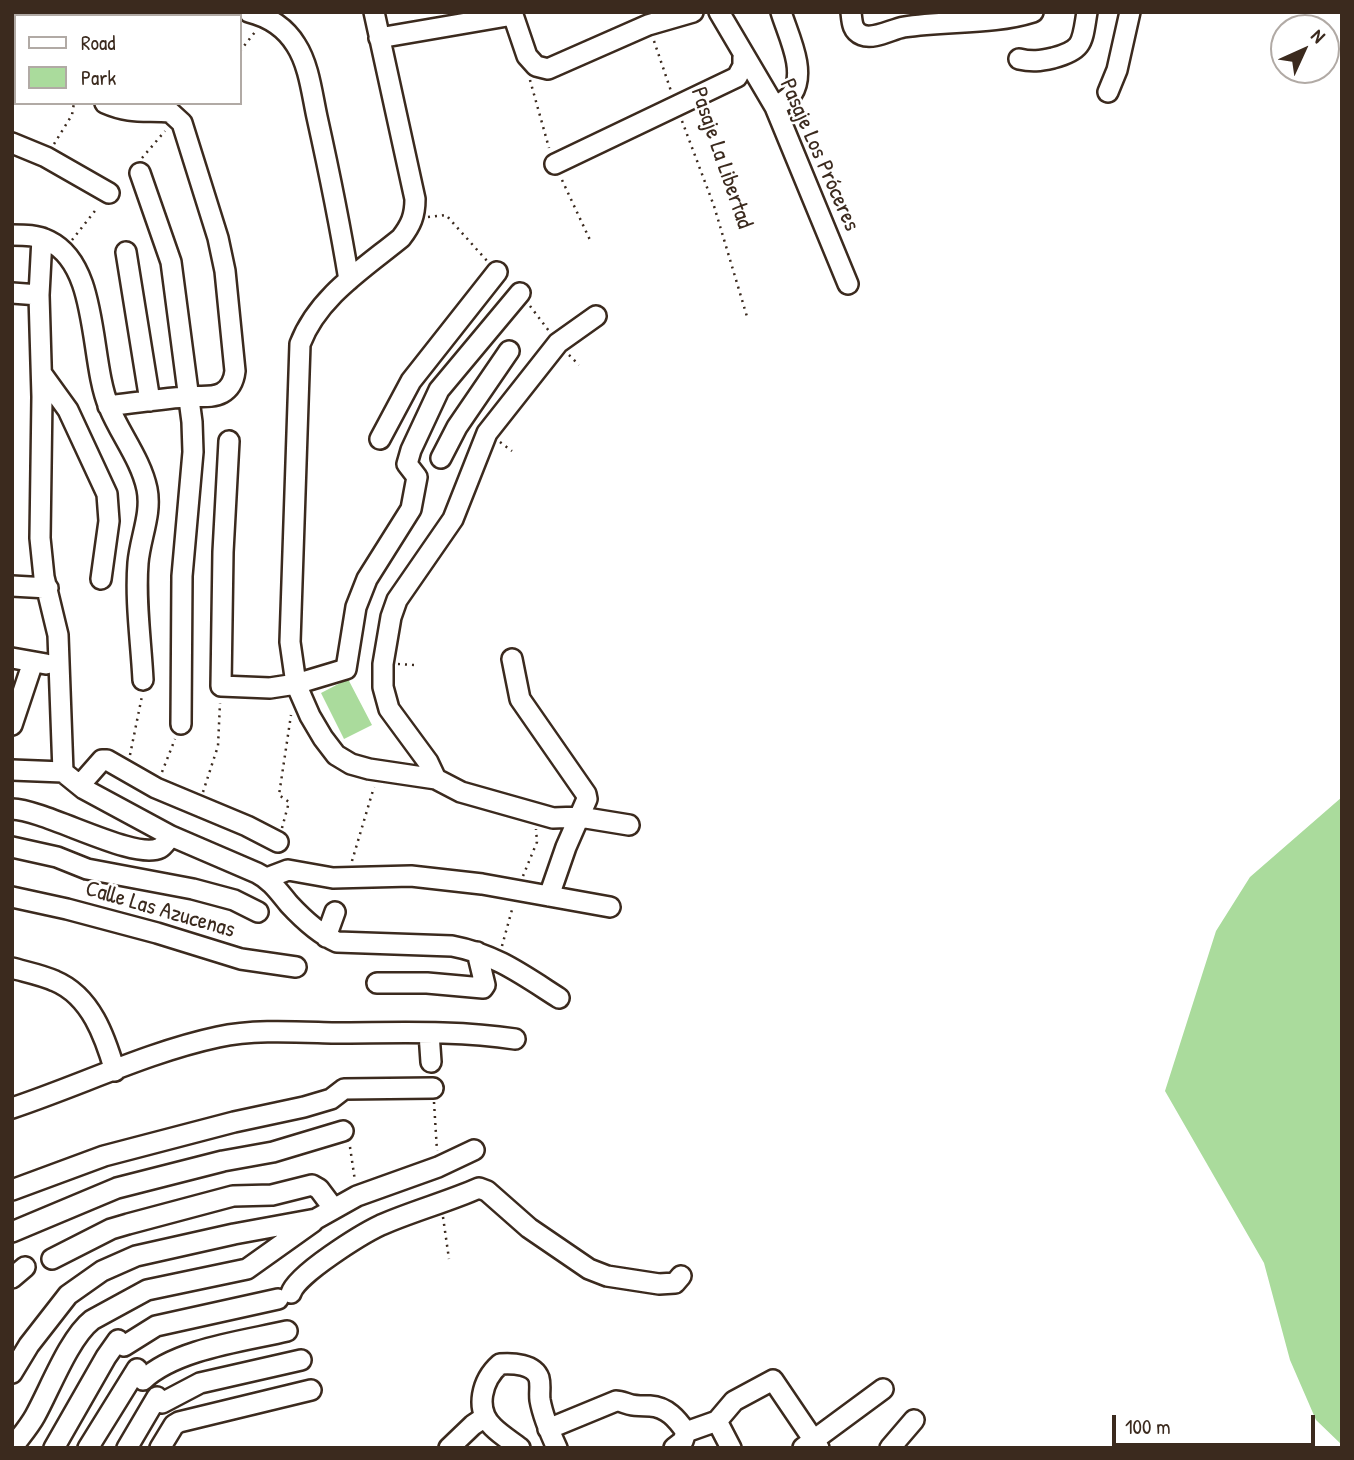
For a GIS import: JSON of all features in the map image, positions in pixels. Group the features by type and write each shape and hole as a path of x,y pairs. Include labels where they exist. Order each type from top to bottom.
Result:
{"street":[{"path":"374,12 415,199 415,213 411,226 401,238 320,306 307,325 300,344 290,642 296,684 316,727 335,755 351,764 436,779 461,792 554,818 580,817 629,825"},
{"path":"379,38 513,14 527,56 536,66 548,69 646,19 693,12"},
{"name":"Pasaje Los Próceres","path":"719,12 743,57 775,107 848,284"},
{"path":"775,107 792,96 797,82 796,60 781,12"},
{"path":"851,12 854,28 860,34 868,36 916,26 1009,18 1033,12"},
{"path":"1019,59 1032,63 1070,54 1082,39 1087,12"},
{"path":"1108,92 1117,70 1130,12"},
{"path":"257,14 284,30 297,46 306,69 336,201 349,280"},
{"path":"555,164 737,77 743,66 743,57"},
{"path":"108,406 222,393 234,379 235,370 225,271 218,238 186,131 177,116 170,112 139,113 109,105"},
{"path":"12,143 46,157 109,193"},
{"path":"140,173 172,262 192,422 193,452 182,576 181,724"},
{"path":"12,234 42,238 63,251 82,284 108,406 138,465 146,488 148,508 138,583 143,680"},
{"path":"42,238 39,295 40,538 42,561 58,635 62,772"},
{"path":"126,252 150,401"},
{"path":"380,439 411,381 497,272"},
{"path":"12,293 39,295"},
{"path":"229,441 223,552 221,686 270,688 296,684 348,668 356,607 367,579 411,509 417,477 407,464 411,450 439,390 520,293"},
{"path":"436,779 428,762 389,709 383,687 383,664 391,617 397,600 453,519 487,433 558,343 596,316"},
{"path":"441,458 457,427 509,351"},
{"path":"41,374 68,410 107,494 109,521 101,579"},
{"path":"12,586 48,588"},
{"path":"12,658 60,666"},
{"path":"512,659 520,699 587,799 549,896"},
{"path":"12,725 33,662"},
{"path":"80,785 102,760 107,760 156,788 278,842"},
{"path":"12,770 62,772 171,836 238,863 267,878 296,911 326,937 349,943 452,946 477,951 499,960 559,998"},
{"path":"12,809 43,816 107,840 146,850 161,848 171,836"},
{"path":"12,847 57,857 87,869 234,900 258,912"},
{"path":"267,878 288,870 347,878 411,876 482,884 610,907"},
{"name":"Calle Las Azucenas","path":"12,897 157,933 241,960 296,967"},
{"path":"326,937 335,912"},
{"path":"377,983 428,983 483,988 485,985 477,951"},
{"path":"12,968 54,980 74,991 87,1005 108,1048 115,1071"},
{"path":"12,1108 176,1049 220,1036 270,1032 429,1033 481,1034 515,1039"},
{"path":"429,1033 431,1062"},
{"path":"12,1190 104,1156 331,1099 344,1089 433,1088"},
{"path":"12,1232 117,1188 223,1161 273,1152 343,1131"},
{"path":"12,1448 34,1418 65,1359 92,1320 147,1290 247,1269 323,1215 357,1196 438,1167 474,1150"},
{"path":"12,1373 29,1345 68,1295 102,1271 136,1256 323,1215 331,1205 328,1198 312,1185 272,1195 233,1196 111,1229 52,1259"},
{"path":"54,1448 106,1357 121,1343 156,1326 284,1296 317,1265 380,1226 442,1205 479,1188 487,1191 529,1228 589,1269 607,1276 659,1284 675,1283 681,1276"},
{"path":"88,1448 140,1374 181,1357 288,1331"},
{"path":"127,1448 160,1400 200,1383 301,1360"},
{"path":"520,1448 493,1427 485,1417 482,1395 485,1380 500,1364 510,1363 532,1368 538,1375 540,1400 548,1429 557,1448"},
{"path":"238,1374 247,1406"},
{"path":"548,1429 616,1401 664,1409 677,1419 680,1440 717,1422 734,1401 773,1380 812,1445 883,1390"},
{"path":"160,1448 179,1422 311,1390"},
{"path":"450,1448 473,1424 485,1417"},
{"path":"890,1448 914,1420"},
{"path":"717,1422 731,1448"}],"path":[{"path":"242,47 257,14"},
{"name":"Pasaje La Libertad","path":"646,19 714,206 748,320"},
{"path":"46,157 72,114 74,105"},
{"path":"446,215 497,272"},
{"path":"123,771 132,747 143,680"},
{"path":"198,805 218,746 221,686"},
{"path":"278,842 289,802 279,795 292,710"},
{"path":"156,788 181,724"},
{"path":"347,878 379,771"},
{"path":"343,1131 351,1149 357,1196"}],"green space":[{"path":"348,679 372,725 344,739 321,693"},
{"path":"1342,797 1342,1445 1316,1420 1290,1360 1264,1263 1165,1091 1216,931 1250,877"}]}
